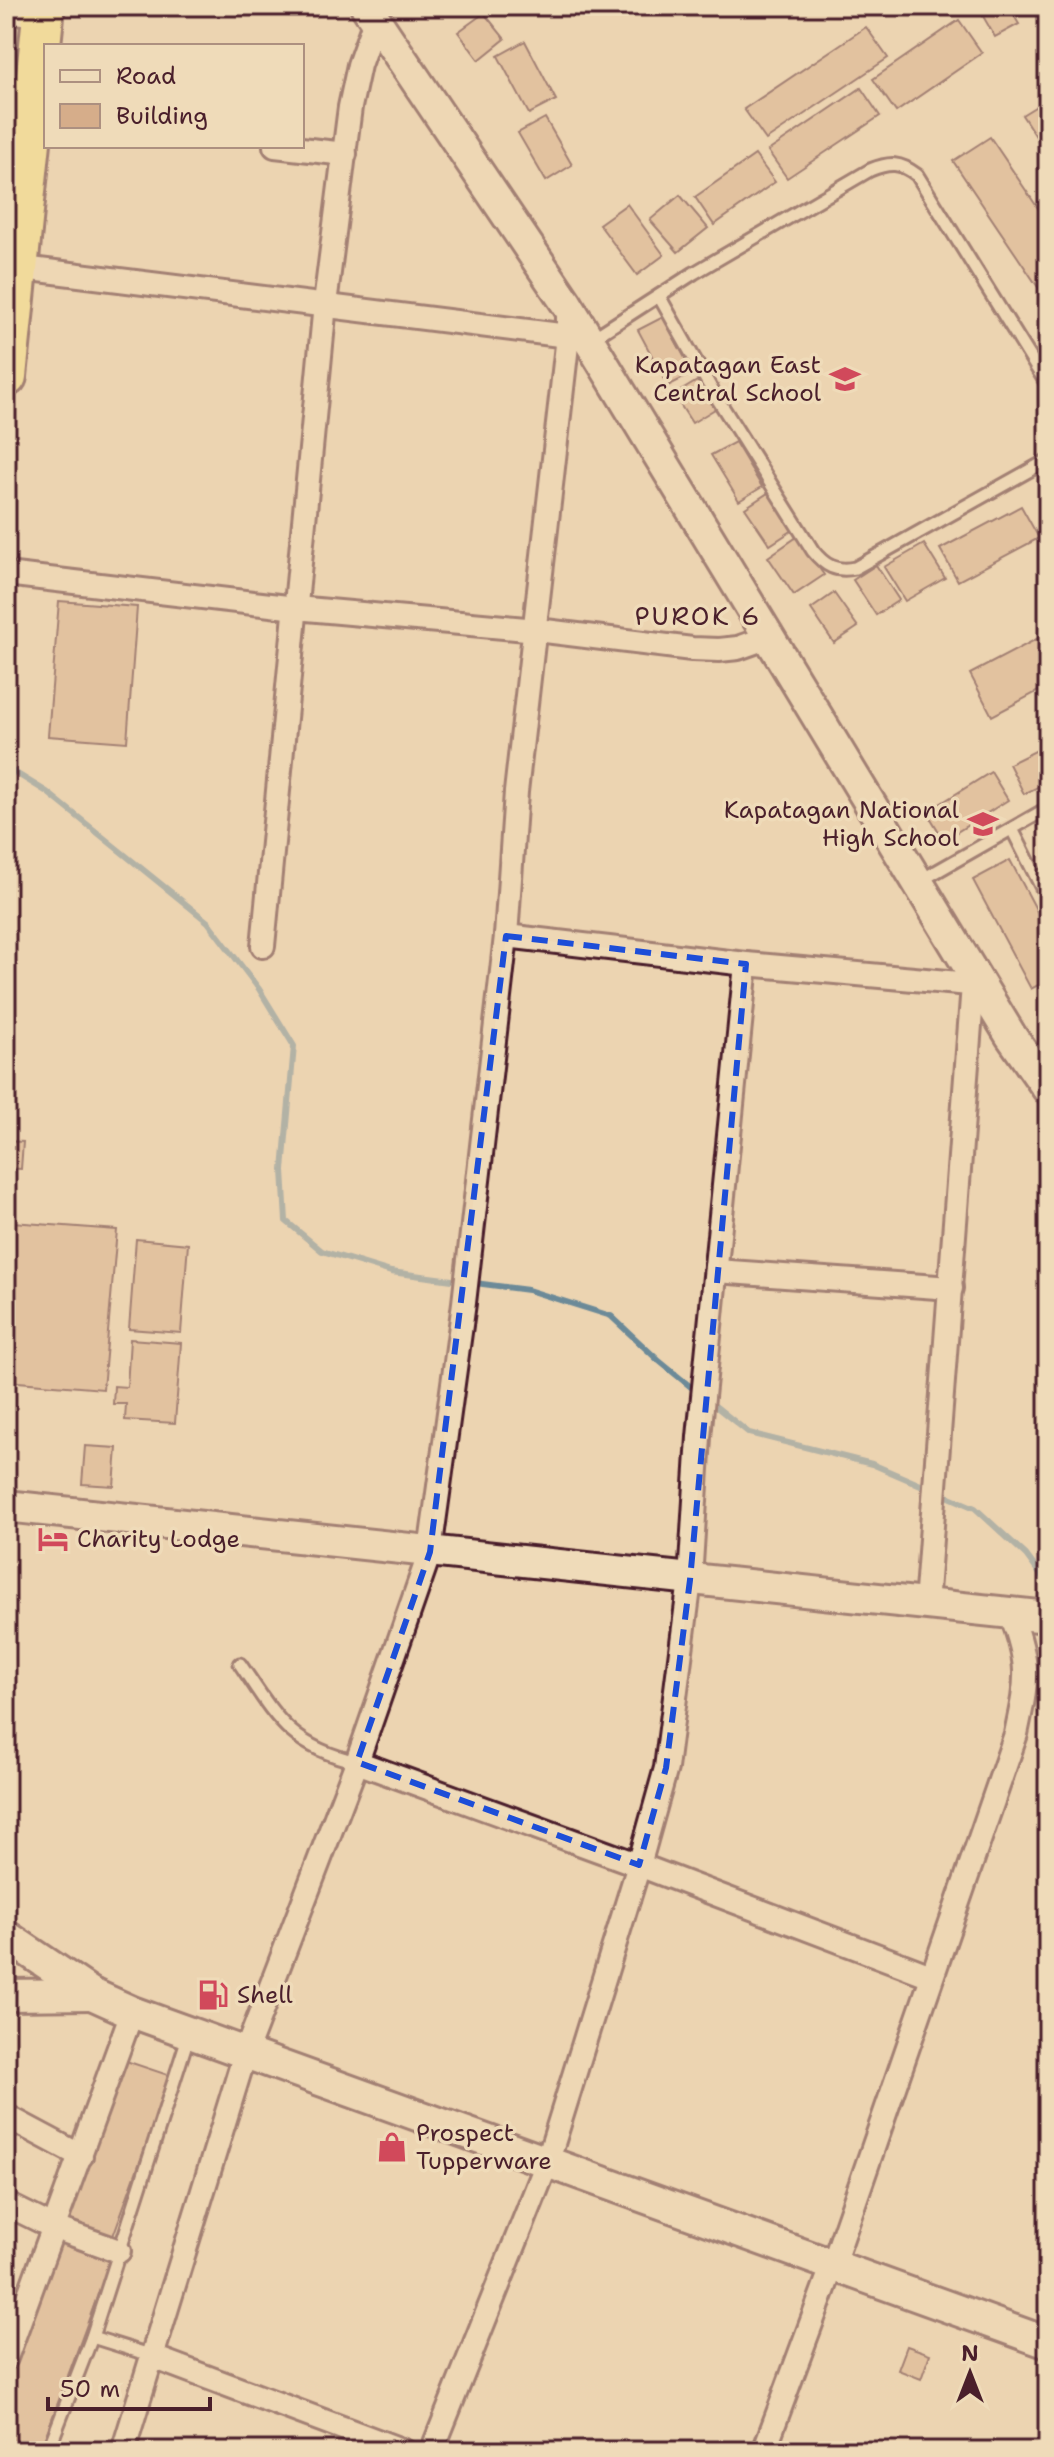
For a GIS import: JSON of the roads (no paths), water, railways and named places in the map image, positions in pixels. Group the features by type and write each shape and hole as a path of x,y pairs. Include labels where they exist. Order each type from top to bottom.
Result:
{"highway":[{"path":"6,376 12,266 39,121 31,11"}],"street":[{"path":"263,946 325,304 350,107 370,13"},
{"path":"370,13 567,304 579,338 769,637 977,985 1048,1089"},
{"path":"292,148 345,154"},
{"path":"12,266 579,338"},
{"path":"123,2451 245,2054 357,1762 430,1552 464,1303 506,936 516,792 579,338"},
{"path":"6,574 296,608 719,650 738,648 769,637"},
{"path":"506,936 746,964 977,985"},
{"path":"432,2451 547,2163 666,1768 690,1580 699,1437 746,964"},
{"path":"926,1605 935,1463 977,985"},
{"path":"716,1271 951,1288"},
{"path":"6,1506 1031,1615 1026,1689 1016,1734 832,2267 764,2451"},
{"path":"357,1762 931,1976"},
{"path":"6,1936 92,1994 132,2012 1048,2343"},
{"path":"6,1995 92,1994"},
{"path":"6,2358 13,2314 55,2228 132,2012"},
{"path":"6,2116 81,2156"},
{"path":"6,2204 55,2228 119,2251"},
{"path":"153,2357 404,2451"}],"lane":[{"path":"579,338 659,296 870,170 894,163 905,166 917,175 1048,386"},
{"path":"659,296 712,390 813,551 830,567 843,570 855,568 1048,460"},
{"path":"917,882 1048,808"},
{"path":"1012,829 1048,900"},
{"path":"240,1664 271,1710 298,1738 330,1756 357,1762"},
{"path":"48,2451 92,2337 189,2034"},
{"path":"92,2337 153,2357"}],"waterway":[{"path":"6,767 47,792 208,922 259,989 294,1046 283,1170 286,1221 322,1251 391,1272 528,1290 611,1316 697,1392"},
{"path":"709,1401 749,1433 872,1464 930,1489"},
{"path":"940,1493 975,1508 1026,1555 1048,1585"}],"place":[{"name":"Kapatagan East Central School","path":"845,379"},
{"name":"Kapatagan National High School","path":"983,824"},
{"name":"Charity Lodge","path":"53,1539"},
{"name":"Shell","path":"213,1995"},
{"name":"Prospect Tupperware","path":"392,2147"}],"district":[{"name":"PUROK 6","path":"698,615"}]}
